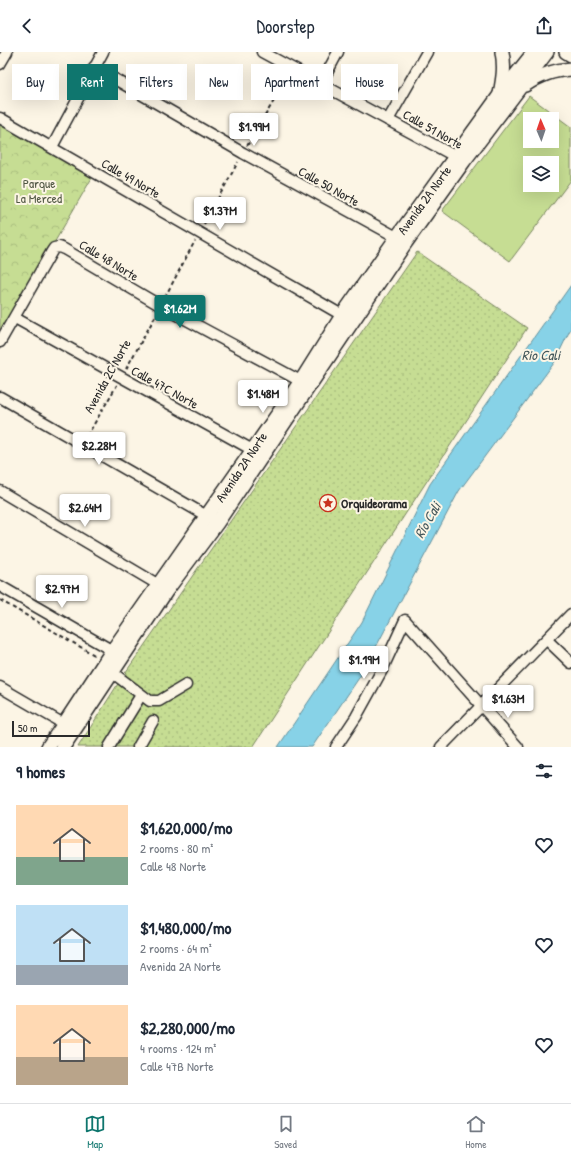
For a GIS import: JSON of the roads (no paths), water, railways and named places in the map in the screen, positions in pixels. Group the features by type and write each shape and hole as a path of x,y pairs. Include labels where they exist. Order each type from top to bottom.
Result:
{"main road":[{"path":"502,52 504,62 503,79 505,97 540,76 557,70 571,69"},
{"name":"Avenida 2A Norte","path":"63,747 69,727 117,654 305,384 401,240 505,97 534,52"},
{"name":"Avenida 2A Norte","path":"505,97 547,52"},
{"path":"566,52 571,55"},
{"name":"Avenida 2A Norte","path":"48,747 69,727 113,673 117,654"}],"street":[{"path":"0,64 7,52"},
{"path":"96,64 103,52"},
{"name":"Calle 51 Norte","path":"262,52 285,64"},
{"path":"332,64 338,52"},
{"path":"388,120 427,52"},
{"name":"Calle 50 Norte","path":"118,81 243,153 401,240"},
{"name":"Calle 51 Norte","path":"333,90 460,159"},
{"path":"52,147 77,100"},
{"name":"Calle 49 Norte","path":"0,118 348,318"},
{"name":"Calle 48 Norte","path":"15,318 52,251 54,248 59,247 161,306 305,384"},
{"path":"0,342 15,318"},
{"name":"Calle 47C Norte","path":"15,318 257,453"},
{"path":"0,397 212,519"},
{"path":"0,491 163,588"},
{"path":"0,586 117,654"},
{"path":"442,747 571,614"},
{"path":"336,747 356,717 382,670 404,620 518,747"},
{"path":"547,640 571,663"},
{"path":"113,673 150,702 159,701 186,684"},
{"path":"0,687 69,727"},
{"path":"109,747 141,695"},
{"path":"138,747 153,721"}],"water":[{"name":"Rio Cali","path":"571,285 571,328 554,363 459,491 361,675 312,747 278,747 362,622 430,484"}],"place":[{"name":"Orquideorama","path":"328,503"}],"park label":[{"name":"Parque La Merced","path":"39,190"}],"water label":[{"name":"Río Cali","path":"427,520"}]}
